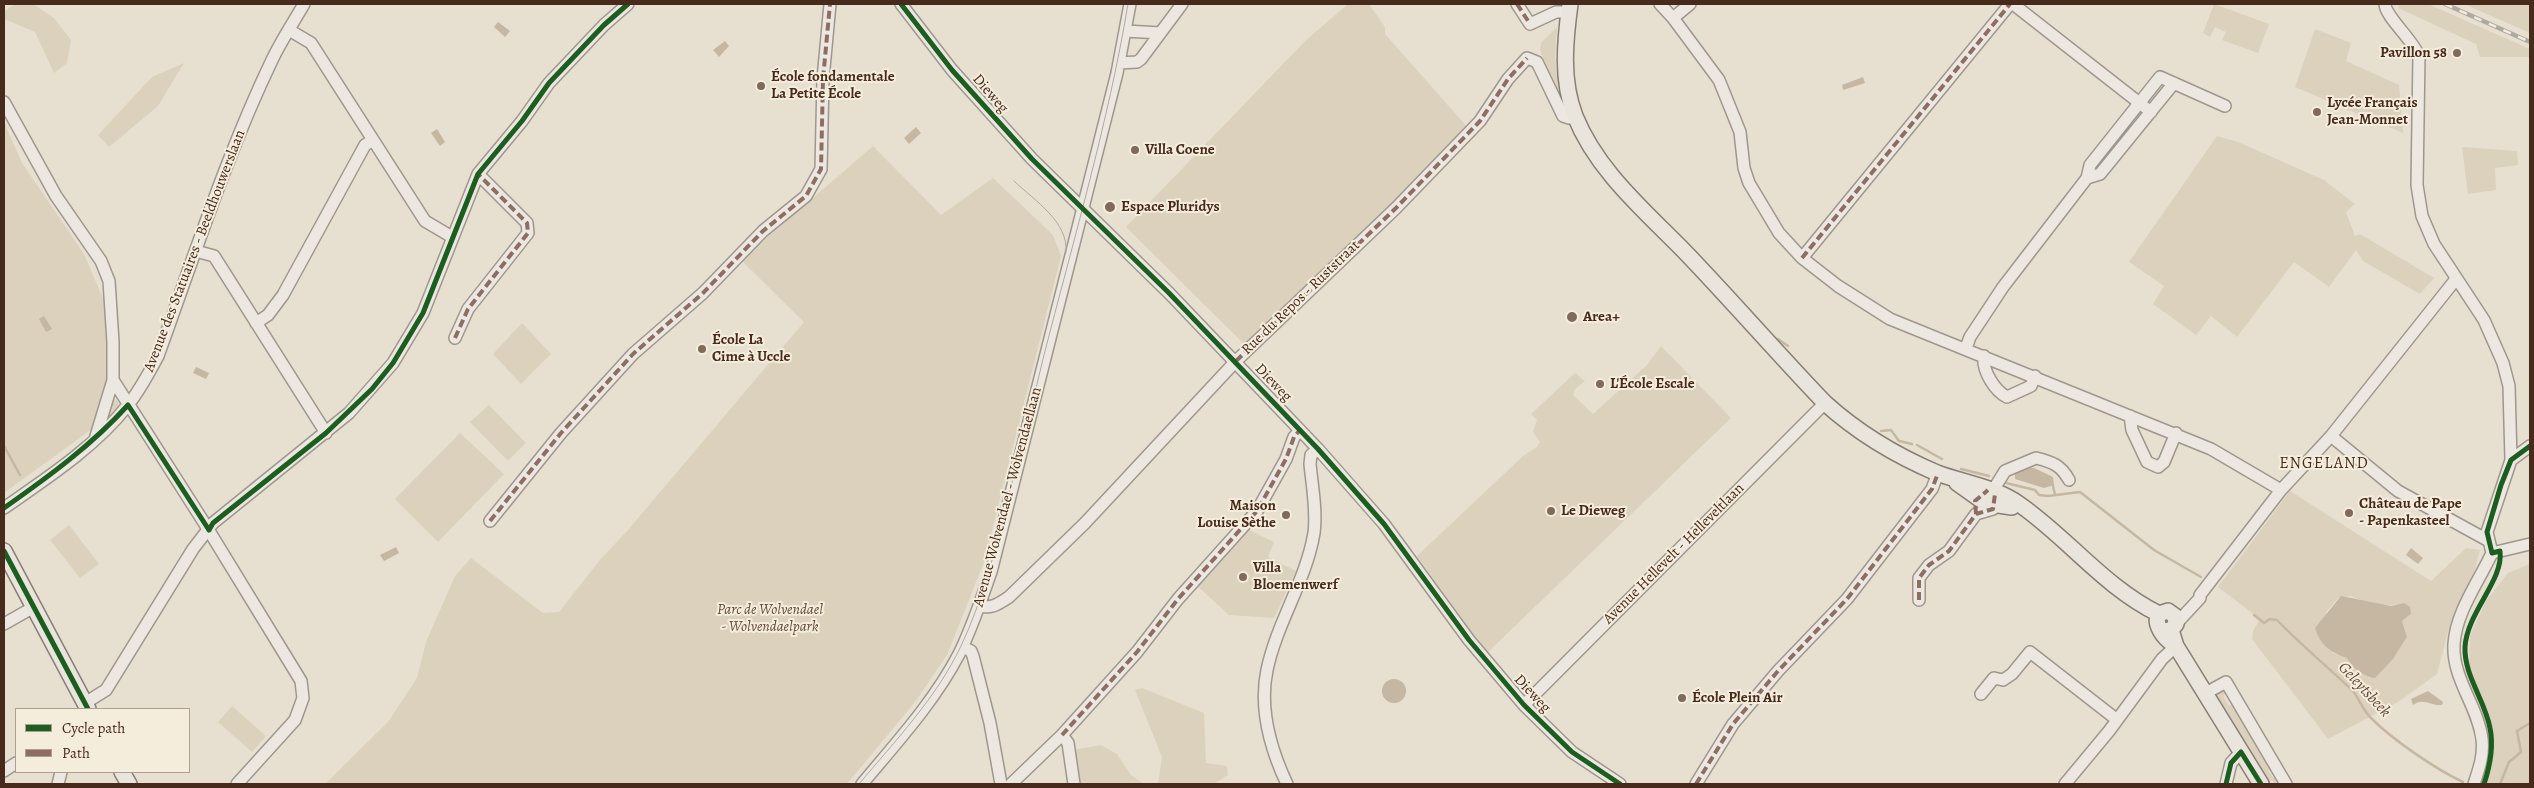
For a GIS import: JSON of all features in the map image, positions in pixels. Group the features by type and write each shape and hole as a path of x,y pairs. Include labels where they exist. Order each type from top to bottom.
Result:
{"main road":[{"path":"1569,8 1565,64 1575,116 1594,154 1631,198 1685,252 1825,403 1847,422 1878,443 1944,475 2026,510 2048,526 2103,578 2137,604 2166,622 2176,646 2261,784"},
{"path":"4,551 87,706"},
{"path":"123,773 129,784"}],"street":[{"name":"Avenue des Statuaires - Beeldhouwerslaan","path":"4,508 74,457 128,405 158,356 225,170 253,101 304,4"},
{"path":"87,706 106,690 193,549 212,524 326,433 349,413 377,383 423,314 478,174 522,121 548,83 604,25 628,4"},
{"path":"490,521 561,433 633,354 703,293 763,231 806,196 821,169 823,79 830,4"},
{"name":"Dieweg","path":"901,4 952,70 989,113 1083,210 1236,361 1318,449 1384,524 1469,640 1524,705 1572,752 1620,784"},
{"name":"Avenue Wolvendael - Wolvendaellaan","path":"862,784 926,705 960,652 979,606 1004,523 1083,210 1119,63 1130,4"},
{"path":"1119,63 1137,62 1141,59 1182,4"},
{"path":"1517,4 1530,24 1569,8"},
{"path":"1660,4 1674,18 1719,80 1740,132 1744,168 1749,183 1779,233 1802,258 1838,286 1890,319 2176,433 2218,452 2281,490"},
{"path":"1674,18 1690,4"},
{"path":"1802,258 2012,4 2151,112"},
{"path":"2386,4 2387,12 2415,44 2419,56 2417,193 2425,226 2434,244 2484,320 2506,373 2511,409 2512,460 2487,532 2491,547 2460,618 2454,645 2455,665 2482,739 2482,760 2474,784"},
{"path":"289,30 312,43 425,221 452,237"},
{"path":"1126,31 1160,33"},
{"name":"Rue du Repos - Ruststraat","path":"979,606 988,608 997,606 1085,523 1236,361 1396,208 1480,121 1508,79 1527,58 1537,62 1563,116 1569,118 1575,116"},
{"path":"1966,348 1970,337 2003,287 2087,178 2090,165 2160,77 2224,106"},
{"path":"2087,178 2100,174 2174,84"},
{"path":"4,102 56,196 101,261 109,281 113,342 113,380 96,436"},
{"path":"256,323 268,315 283,295 366,145 373,140"},
{"path":"454,338 468,309 528,232 527,223 478,174"},
{"path":"196,250 214,256 326,433"},
{"path":"2166,622 2200,598 2200,595 2281,490 2331,436 2456,279"},
{"path":"1984,356 1983,364 1998,392 2007,398 2030,386 2035,376"},
{"path":"113,380 209,530 301,681 303,698 295,720 237,784"},
{"name":"Avenue Hellevelt - Helleveltlaan","path":"1524,705 1825,403"},
{"path":"2130,416 2132,430 2147,462 2158,467 2164,462 2176,433"},
{"path":"1011,784 1062,735 1137,652 1178,599 1257,512 1286,459 1294,437 1300,430"},
{"path":"2331,436 2398,491 2491,547 2530,544"},
{"path":"2512,460 2530,446"},
{"path":"1287,784 1276,762 1265,716 1267,670 1282,625 1304,572 1314,531 1310,464 1311,455 1318,449"},
{"path":"1919,600 1919,578 1928,565 1949,551 1976,514 1974,504 1989,495 2005,471 2036,458 2055,464 2063,469 2069,480"},
{"path":"1696,784 1733,724 1778,671 1847,599 1944,475"},
{"path":"1976,514 1986,513 1993,509 1989,495"},
{"path":"4,624 34,607"},
{"path":"2065,784 2094,751 2162,659 2176,646"},
{"path":"960,652 974,666 990,723 1001,784"},
{"path":"1982,694 1994,678 2003,680 2012,674 2030,652 2116,719"},
{"path":"2206,694 2226,682 2286,784"},
{"path":"1062,735 1068,743 1074,784"},
{"path":"2226,784 2231,763 2241,752"},
{"path":"4,771 15,764"}],"green space":[{"path":"16,4 33,4 54,18 71,40 67,63 54,73 35,32 4,19 4,11"},
{"path":"1348,4 1369,4 1385,27 1385,34 1469,129 1246,346 1126,227 1305,41"},
{"path":"2214,4 2269,24 2258,53 2222,40 2226,32 2215,27 2210,37 2203,33"},
{"path":"2400,4 2428,4 2530,49 2530,57 2480,57 2476,44 2398,8"},
{"path":"2464,4 2530,4 2530,33"},
{"path":"1557,27 1555,57 1560,98 1540,50 1541,43"},
{"path":"2315,29 2351,43 2346,61 2399,85 2403,133 2295,87"},
{"path":"184,63 158,106 109,147 98,135 152,77"},
{"path":"4,122 22,163 84,254 105,303 107,374 96,426 4,493"},
{"path":"2217,136 2238,142 2324,180 2355,204 2346,212 2355,236 2360,234 2434,278 2420,294 2363,261 2356,250 2329,287 2294,262 2237,337 2211,316 2196,335 2153,304 2164,286 2129,262"},
{"name":"Parc de Wolvendael - Wolvendaelpark","path":"873,146 941,215 993,178 1053,235 1061,256 984,562 947,655 915,702 847,784 325,784 388,722 417,678 426,642 455,576 471,558 543,613 559,612 599,561 628,530 804,322 741,260"},
{"path":"2462,147 2517,151 2518,165 2495,168 2496,190 2468,194"},
{"path":"522,323 551,354 521,384 493,354"},
{"name":"Le Dieweg","path":"1661,346 1731,418 1487,653 1417,556 1523,456 1537,447 1540,442 1533,432 1537,420 1531,414 1575,373 1585,381 1575,389 1573,395 1593,414 1647,365"},
{"path":"113,400 118,401 118,411 107,420"},
{"path":"489,405 526,443 508,461 470,422"},
{"path":"460,433 504,474 438,542 395,499"},
{"path":"2290,491 2431,581 2466,548 2480,550 2471,583 2448,632 2437,674 2398,702 2328,739 2252,639 2253,631 2260,619 2218,587","holes":["2351,596 2384,605 2404,603 2411,614 2402,621 2407,637 2393,659 2348,658 2333,653 2326,612 2338,598"]},
{"path":"69,525 99,564 80,578 50,540"},
{"path":"1247,529 1274,542 1268,557 1296,571 1274,618 1229,615 1195,584"},
{"path":"2530,564 2530,784 2479,784 2486,759 2462,669 2469,667 2470,636 2486,601 2508,573"},
{"path":"2225,686 2228,692 2223,696 2229,706 2235,702 2273,766 2268,770 2273,778 2279,774 2282,779 2274,784 2272,780 2269,782 2215,693"},
{"path":"1142,688 1204,713 1206,763 1227,766 1228,775 1214,784 1158,784 1162,757 1135,690"},
{"path":"232,706 266,736 252,752 218,722"},
{"path":"1101,745 1117,754 1131,775 1144,784 1077,784 1073,750"}],"shaded area":[{"path":"498,22 510,31 505,37 494,27"},
{"path":"725,41 729,46 719,57 713,50"},
{"path":"1863,77 1865,83 1843,90 1842,85"},
{"path":"916,127 921,133 909,144 904,138"},
{"path":"437,129 445,142 440,146 431,133"},
{"path":"44,316 52,329 46,332 39,319"},
{"path":"196,367 209,373 206,379 193,373"},
{"path":"2034,468 2053,477 2054,485 2044,488 2015,479 2015,473"},
{"path":"396,547 399,553 384,561 380,555"},
{"path":"2411,548 2423,558 2418,564 2406,555"},
{"path":"2341,596 2391,606 2404,603 2410,607 2411,614 2402,621 2407,637 2393,659 2375,678 2363,674 2347,658 2327,648 2317,634 2315,628"},
{"path":"1394,679 1402,683 1406,691 1402,699 1394,703 1386,699 1382,691 1386,683"},
{"path":"2428,691 2443,702 2442,705 2420,702 2413,705 2411,699"}],"waterway":[{"name":"Geleytsbeek","path":"1778,339 1788,346"},
{"name":"Geleytsbeek","path":"1881,431 1891,430 1899,441 1912,444"},
{"name":"Geleytsbeek","path":"1917,445 1942,459"},
{"path":"4,446 20,475"},
{"name":"Geleytsbeek","path":"1961,469 1989,476"},
{"name":"Geleytsbeek","path":"2006,483 2035,490 2039,495 2048,496 2080,492 2154,550 2201,577"},
{"path":"2053,486 2055,495"},
{"name":"Geleytsbeek","path":"2254,615 2264,623 2270,619 2277,620 2353,691 2366,712 2391,736 2441,770 2463,782"},
{"path":"2500,784 2509,762 2521,752 2517,731 2530,723"}],"tram line":[{"path":"859,784 928,701 940,683 961,646 982,592 999,536 1089,182 1120,49 1128,4"},
{"path":"1014,181 1040,204 1056,222 1062,231 1066,253"}],"railway":[{"path":"2445,4 2530,42"}],"marked path":[{"path":"490,521 561,433 633,354 703,293 763,231 806,196 821,169 823,79 830,4"},
{"path":"1517,4 1530,24"},
{"path":"1802,258 2010,4"},
{"path":"1236,361 1396,208 1480,121 1508,79 1527,58"},
{"path":"455,338 468,309 528,233 527,223 478,174"},
{"path":"1062,735 1137,652 1178,599 1257,511 1286,459 1294,437 1300,430"},
{"path":"1696,784 1733,724 1778,671 1847,599 1932,489 1938,473"},
{"path":"1976,514 1975,501 1988,490"},
{"path":"1919,600 1919,578 1929,565 1949,551 1976,514 1993,509 1995,494"}],"cycle path":[{"path":"209,530 213,523 326,433 372,389 393,363 423,313 478,174 522,121 549,83 604,25 628,4"},
{"path":"901,4 952,70 1032,159 1169,293 1318,449 1384,524 1469,640 1524,705 1572,752 1620,784"},
{"path":"4,508 85,447 128,405 209,530"},
{"path":"2484,784 2491,756 2492,742 2484,708 2468,668 2465,647 2472,621 2491,585 2500,562 2500,551 2492,553 2487,532 2501,485 2511,460 2530,446"},
{"path":"4,551 87,708"},
{"path":"2226,784 2231,763 2241,752 2261,784"}],"place":[{"name":"Pavillon 58","path":"2457,53"},
{"name":"École fondamentale La Petite École","path":"761,86"},
{"name":"Lycée Français Jean-Monnet","path":"2317,112"},
{"name":"Villa Coene","path":"1135,150"},
{"name":"Espace Pluridys","path":"1110,207"},
{"name":"Area+","path":"1572,317"},
{"name":"École La Cime à Uccle","path":"702,349"},
{"name":"L'École Escale","path":"1600,384"},
{"name":"Le Dieweg","path":"1551,511"},
{"name":"Château de Pape - Papenkasteel","path":"2349,513"},
{"name":"Maison Louise Sèthe","path":"1286,515"},
{"name":"Villa Bloemenwerf","path":"1243,577"},
{"name":"École Plein Air","path":"1682,698"}],"district":[{"name":"ENGELAND","path":"2324,464"}]}
